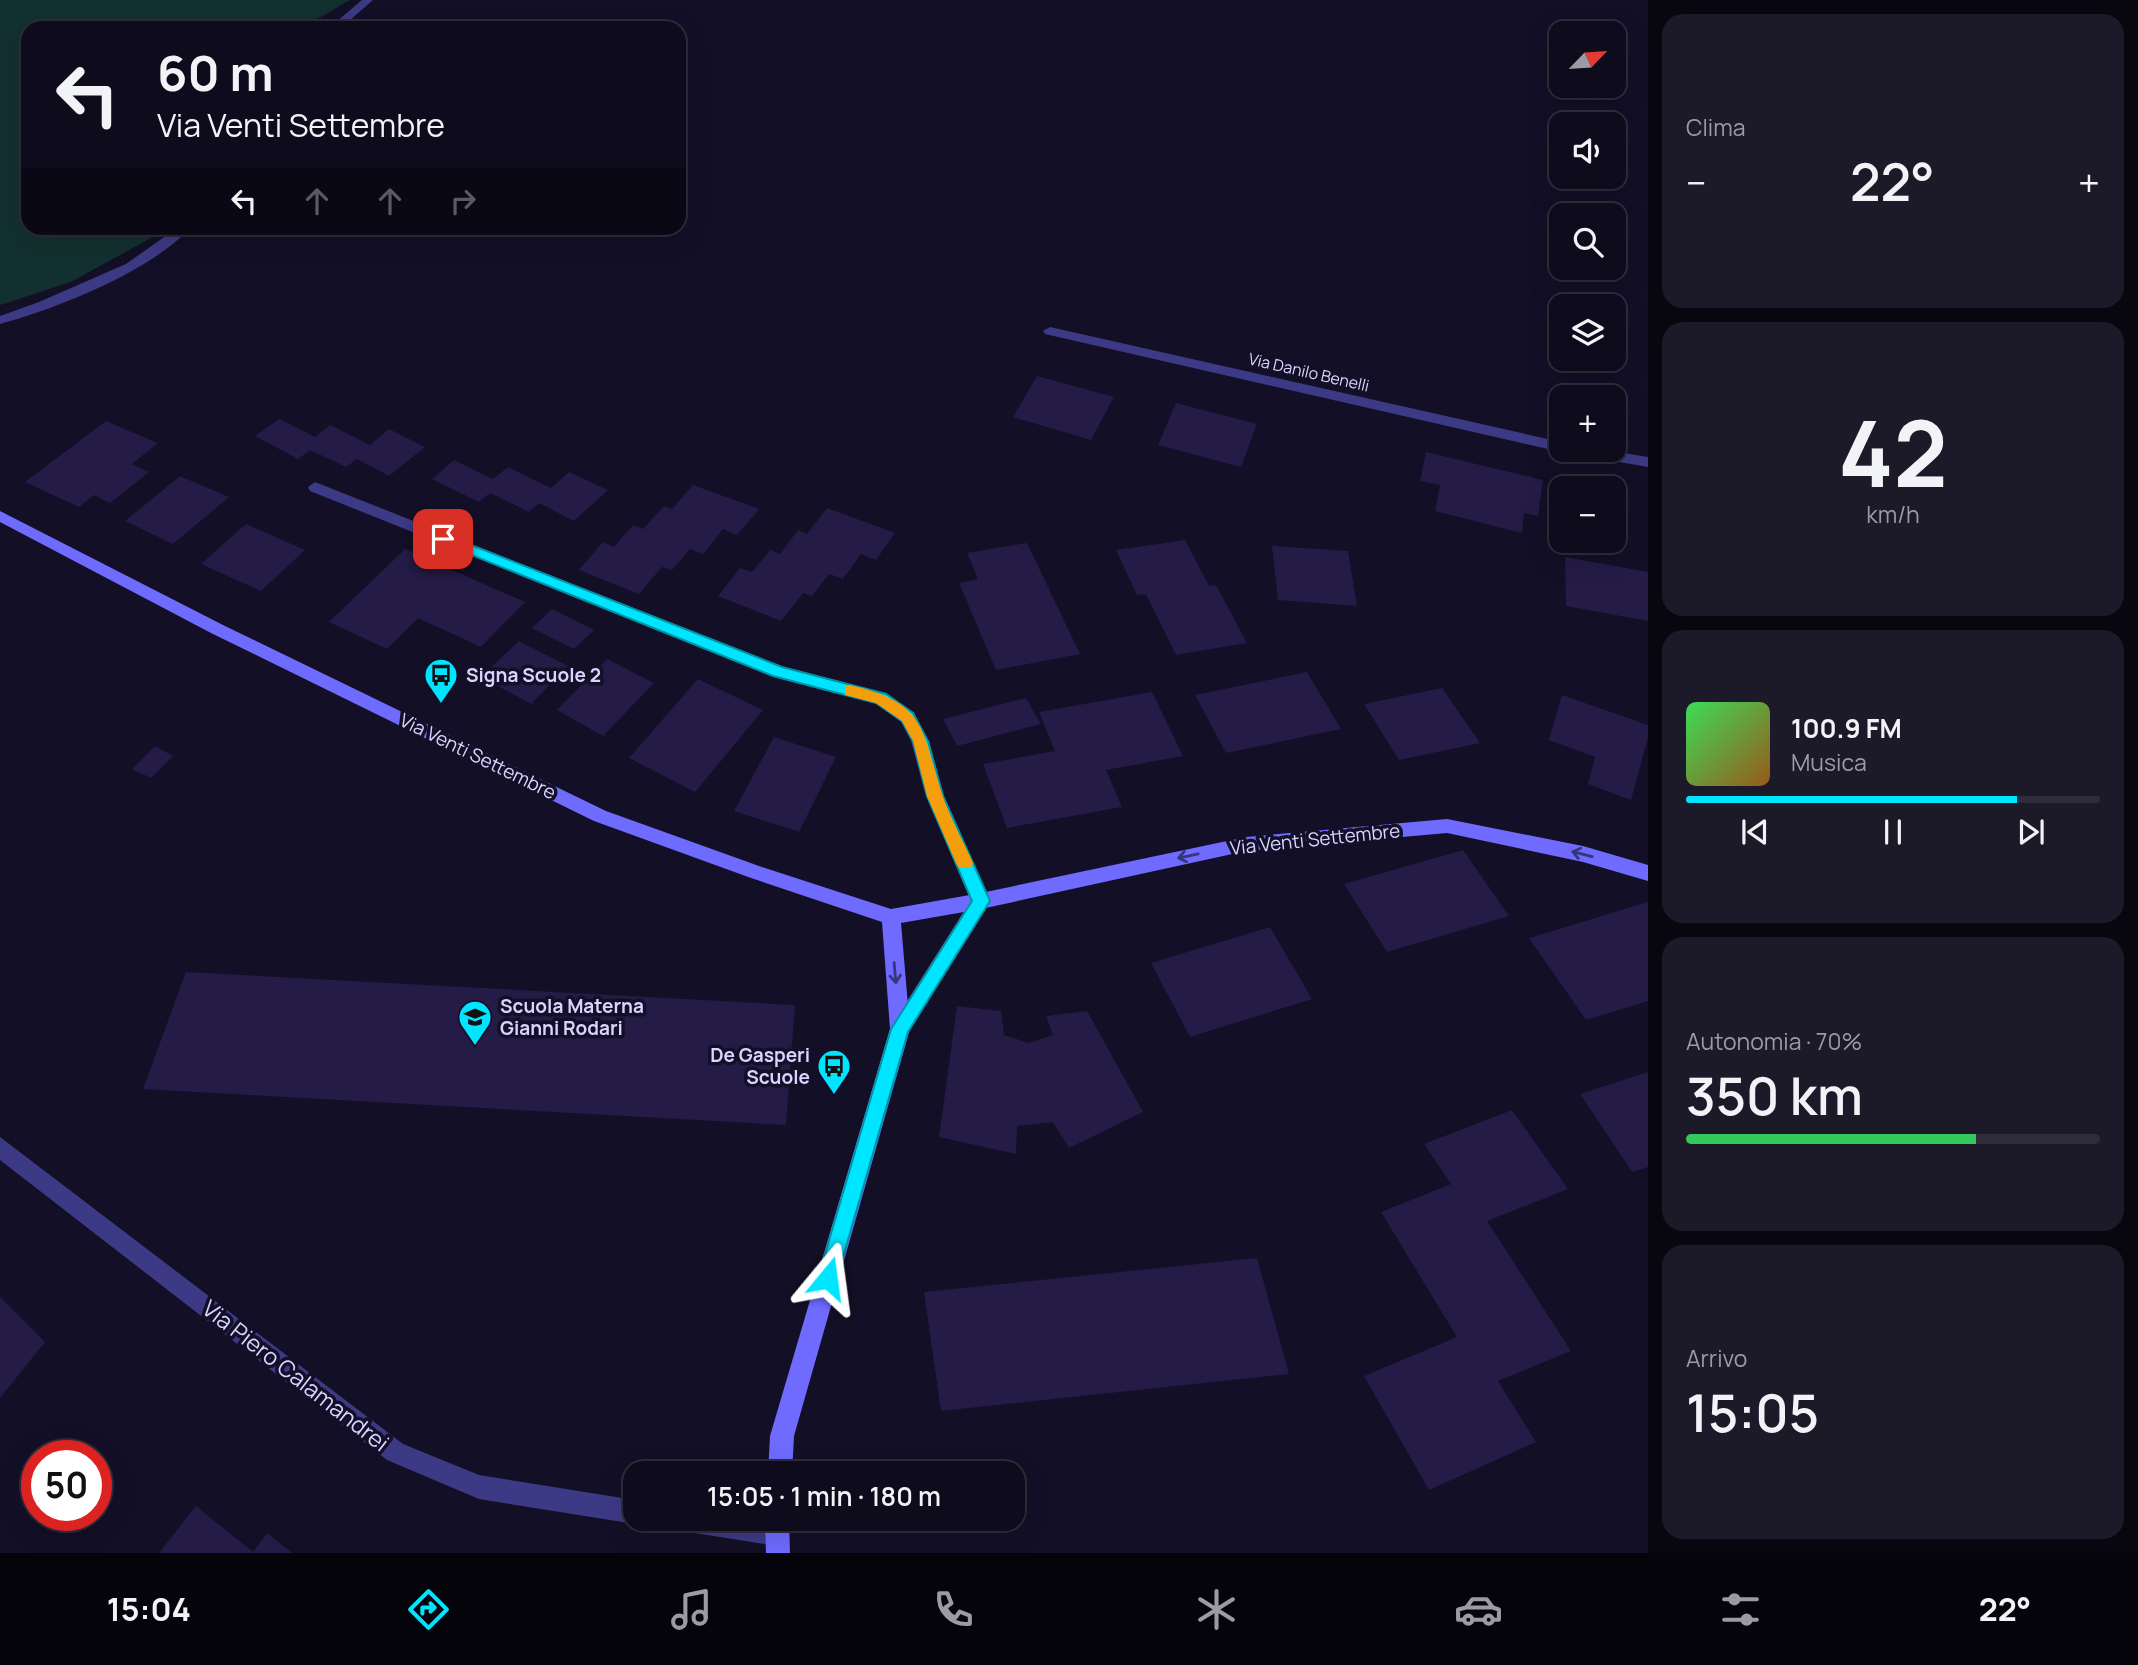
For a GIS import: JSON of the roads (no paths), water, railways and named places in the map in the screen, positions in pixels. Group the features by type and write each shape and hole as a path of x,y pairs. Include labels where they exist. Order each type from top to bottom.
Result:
{"main road":[{"name":"Via Venti Settembre","path":"0,516 230,635 600,816 757,873 891,917 981,901 1246,844 1447,826 1583,854 1648,873"},
{"path":"781,1461 782,1436 900,1029 891,917"}],"street":[{"path":"342,21 368,0"},
{"path":"0,320 44,305 131,267 174,235"},
{"name":"Via Danilo Benelli","path":"1050,331 1549,444"},
{"path":"1626,458 1648,462"},
{"path":"315,487 779,672 880,698 907,717 920,741 935,796 981,901 900,1029"},
{"name":"Via Piero Calamandrei","path":"0,1147 395,1452 479,1487 623,1510"},
{"path":"753,1531 777,1535"}],"place":[{"name":"Signa Scuole 2","path":"441,705"},
{"name":"Scuola Materna Gianni Rodari","path":"475,1047"},
{"name":"De Gasperi Scuole","path":"834,1096"}]}
